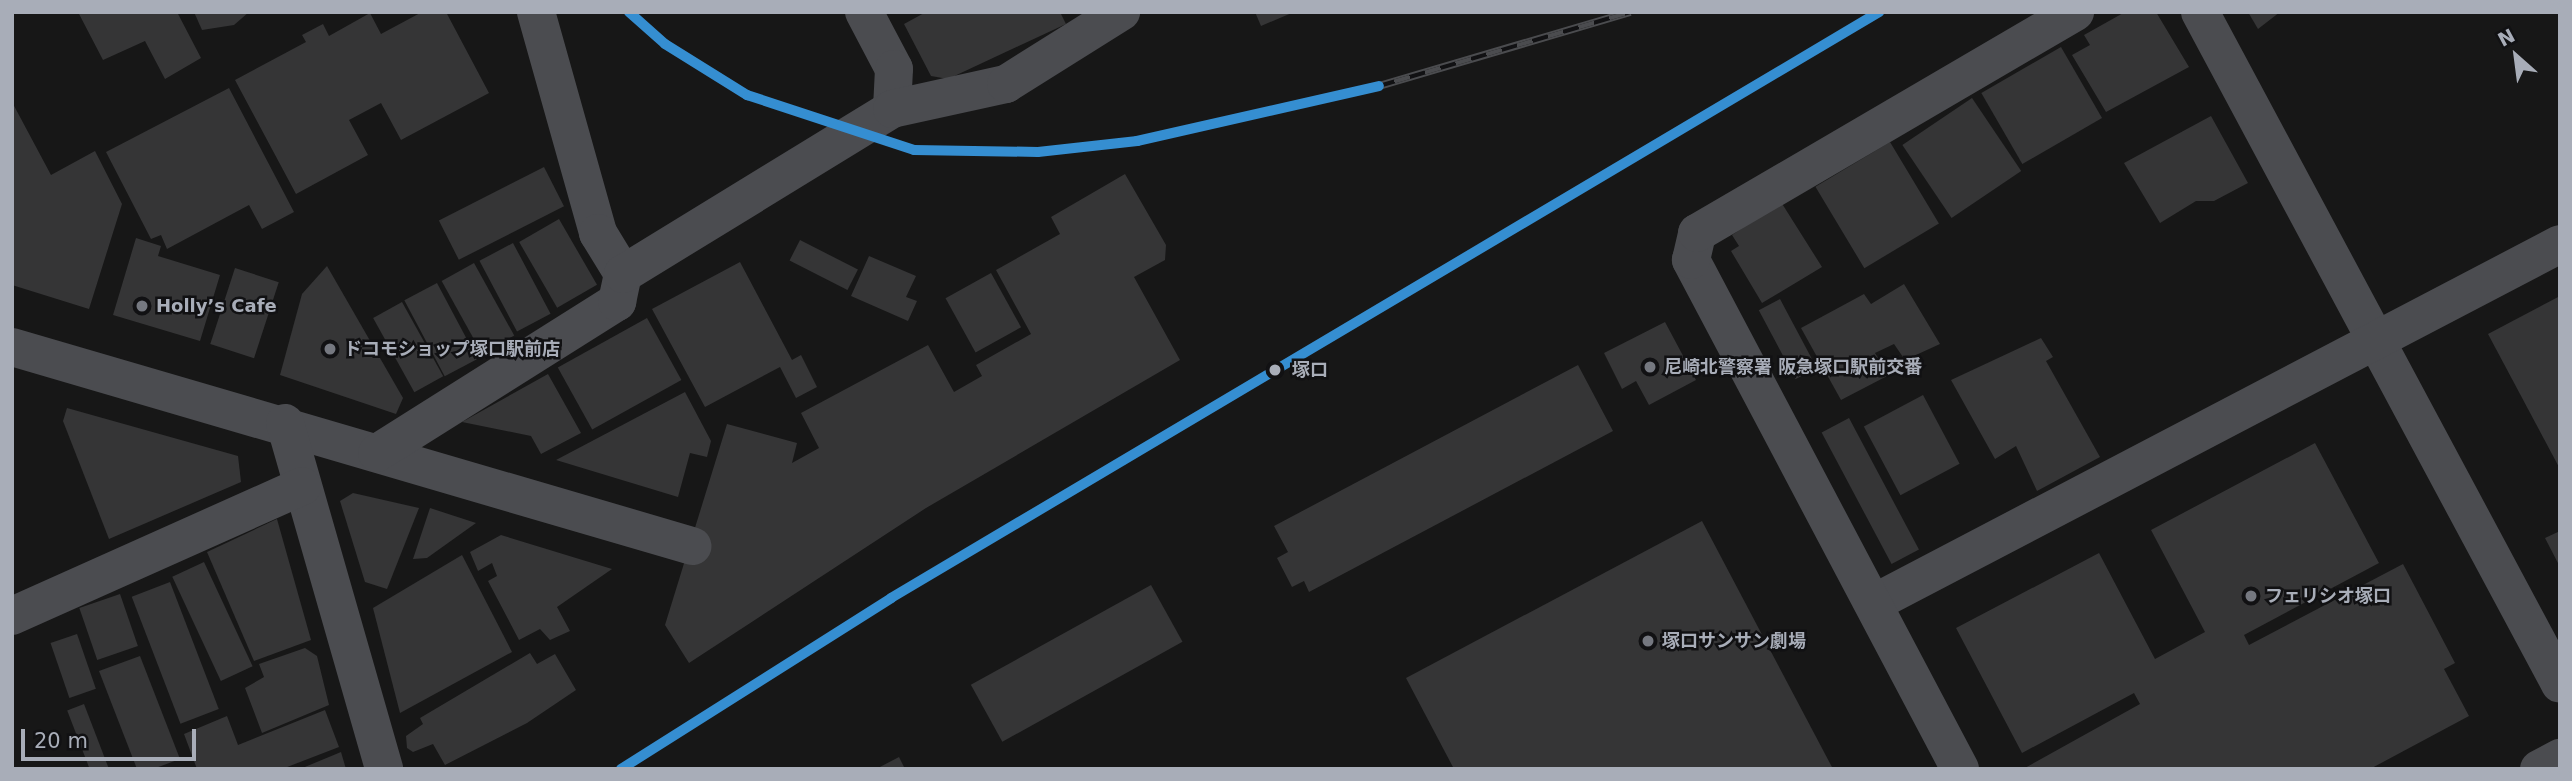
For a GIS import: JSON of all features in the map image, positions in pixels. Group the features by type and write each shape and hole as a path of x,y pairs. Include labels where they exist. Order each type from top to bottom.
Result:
{"street":[{"path":"377,453 617,302 623,274 598,233 536,12"},
{"path":"864,12 894,69 892,109"},
{"path":"623,274 892,109 1006,84 1121,12"},
{"path":"1960,769 1690,260 1697,233 2075,12"},
{"path":"2200,12 2560,684"},
{"path":"1874,603 2560,244"},
{"path":"12,347 285,424 692,546"},
{"path":"285,424 384,769"},
{"path":"12,616 302,486"},
{"path":"2539,769 2560,758"}],"building":[{"path":"78,12 177,12 201,58 165,79 145,41 103,60"},
{"path":"194,12 249,12 234,25 202,30"},
{"path":"422,12 446,12 489,93 401,140 381,103 349,120 368,155 296,194 235,80 306,42 302,35 323,24 329,36 370,13 381,34"},
{"path":"926,12 1060,12 1066,24 948,79 931,76 904,24"},
{"path":"1255,12 1294,12 1261,26"},
{"path":"2125,12 2156,12 2189,67 2106,112 2072,55 2090,45 2084,35"},
{"path":"2248,12 2280,12 2258,29"},
{"path":"2061,47 2102,118 2022,164 1981,93"},
{"path":"229,88 294,212 262,229 249,205 167,249 161,235 151,239 106,152"},
{"path":"1972,98 2021,171 1952,218 1902,145"},
{"path":"12,102 51,175 95,151 122,204 89,309 12,285"},
{"path":"2211,116 2248,183 2214,201 2196,201 2160,223 2124,163"},
{"path":"1890,142 1939,223 1864,268 1815,187"},
{"path":"544,167 564,206 459,260 439,221"},
{"path":"1125,174 1166,245 1165,260 1134,277 1180,360 926,508 689,663 665,625 727,424 797,443 792,463 819,448 801,413 928,345 954,392 982,376 976,365 1031,334 996,270 1060,234 1051,217"},
{"path":"1781,202 1822,267 1762,303 1731,251 1739,246 1732,235"},
{"path":"559,219 597,285 557,308 519,242"},
{"path":"136,238 161,246 158,256 220,275 200,341 113,315"},
{"path":"800,240 858,270 847,290 790,260"},
{"path":"513,243 551,314 517,331 479,261"},
{"path":"869,256 916,276 906,297 917,301 908,321 851,296"},
{"path":"740,262 792,360 801,355 817,387 796,398 780,367 705,407 652,309"},
{"path":"474,263 514,336 482,354 442,281"},
{"name":"ドコモショップ塚口駅前店","path":"327,266 403,398 396,414 280,375 302,294"},
{"path":"235,268 279,282 254,358 210,344"},
{"path":"991,273 1021,327 976,352 946,298"},
{"path":"437,283 477,359 445,376 404,300"},
{"path":"1904,284 1940,344 1905,360 1894,344 1875,353 1889,375 1841,400 1801,328 1864,294 1871,304"},
{"path":"2560,296 2560,469 2488,334"},
{"path":"1780,299 1817,368 1795,379 1759,310"},
{"path":"402,302 443,376 414,392 373,318"},
{"path":"647,318 681,380 592,430 558,367"},
{"name":"尼崎北警察署 阪急塚口駅前交番","path":"1665,322 1696,380 1649,405 1636,381 1622,389 1604,353"},
{"path":"2041,338 2053,357 2046,361 2100,457 2037,491 2016,446 1995,459 1951,380"},
{"path":"1578,365 1613,431 1309,592 1304,581 1292,587 1277,558 1288,552 1274,526"},
{"path":"548,374 581,433 541,454 531,436 462,422"},
{"path":"685,392 711,441 707,457 690,453 678,497 556,460"},
{"path":"1923,395 1960,464 1900,495 1864,426"},
{"path":"67,408 238,456 241,482 109,539 63,421"},
{"path":"1849,418 1919,550 1892,564 1822,433"},
{"name":"フェリシオ塚口","path":"2315,443 2379,563 2244,635 2249,645 2403,564 2455,663 2444,669 2469,716 2370,769 2023,769 2140,704 2134,693 2022,753 1956,628 2099,553 2155,659 2205,632 2151,530"},
{"path":"353,493 419,508 387,589 365,582 340,501"},
{"path":"430,508 476,523 427,558 413,559"},
{"path":"277,519 311,640 254,661 207,552"},
{"path":"1702,521 1833,769 1454,769 1406,678"},
{"path":"2560,531 2560,567 2545,538"},
{"path":"501,535 612,569 557,607 570,631 550,640 540,629 519,640 488,581 497,576 492,563 478,571 470,552"},
{"path":"462,555 512,652 400,713 373,608"},
{"path":"204,562 253,666 221,681 172,577"},
{"path":"170,582 219,709 180,724 132,597"},
{"path":"1151,585 1183,642 1002,742 971,685"},
{"path":"120,594 138,646 97,660 79,608"},
{"path":"77,634 96,689 69,698 51,643"},
{"path":"305,648 317,656 329,705 262,733 245,688 264,677 259,664"},
{"path":"530,653 537,664 555,654 576,690 527,723 445,765 433,744 413,752 407,748 406,736 423,724 420,718"},
{"path":"140,656 180,759 153,769 137,769 99,671"},
{"path":"84,704 109,769 90,769 67,710"},
{"path":"325,710 339,747 282,769 197,769 184,734 227,716 238,745"},
{"path":"341,752 346,769 300,769"},
{"path":"899,757 905,769 876,769"}],"railway":[{"path":"1379,86 1630,12"}],"transit line":[{"path":"629,12 665,44 747,95 914,150 1038,152 1137,141 1379,86"},
{"path":"621,769 891,598 1879,12"}],"place":[{"name":"Holly’s Cafe","path":"142,306"},
{"name":"ドコモショップ塚口駅前店","path":"330,349"},
{"name":"尼崎北警察署 阪急塚口駅前交番","path":"1650,367"},
{"name":"塚口","path":"1275,370"},
{"name":"フェリシオ塚口","path":"2251,596"},
{"name":"塚口サンサン劇場","path":"1648,641"}]}
